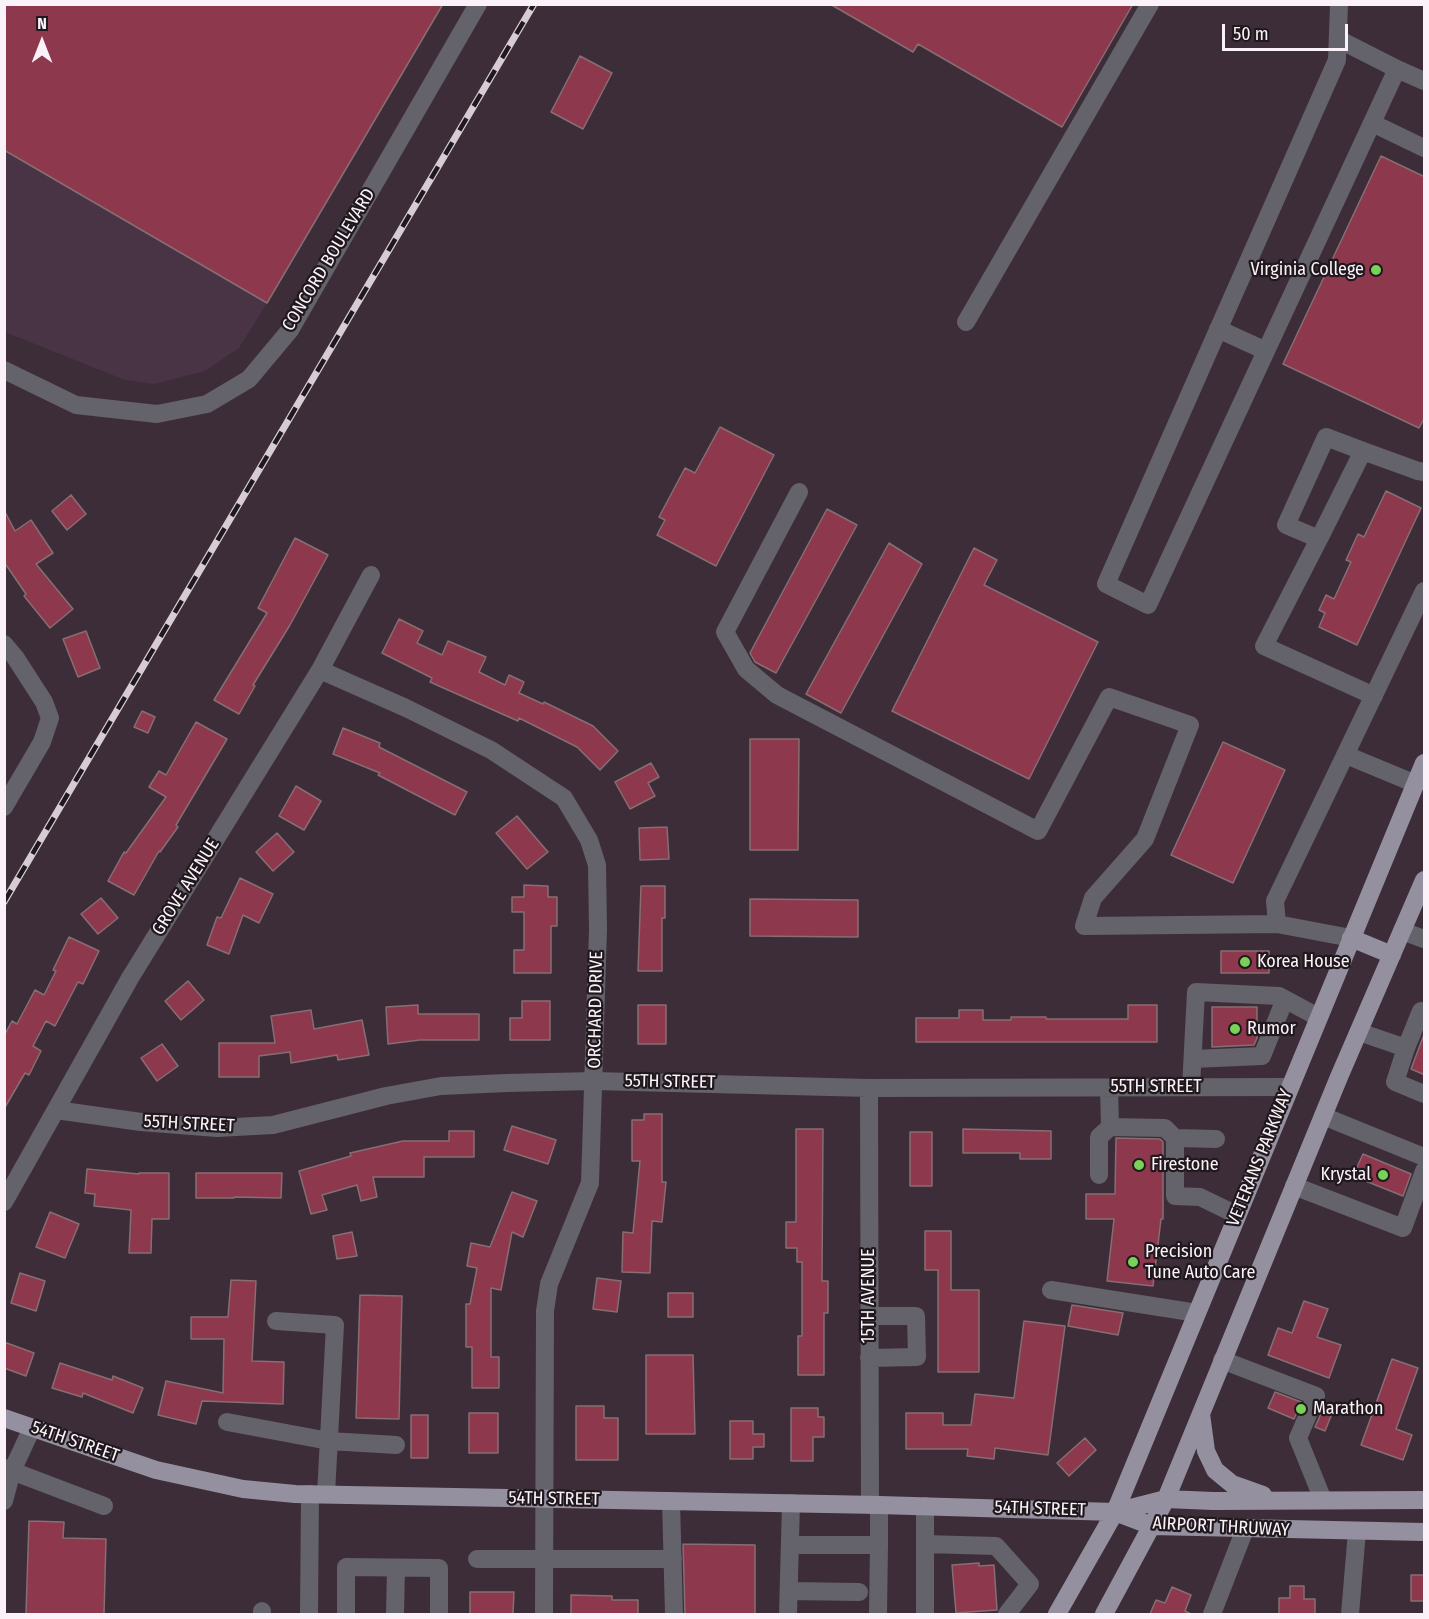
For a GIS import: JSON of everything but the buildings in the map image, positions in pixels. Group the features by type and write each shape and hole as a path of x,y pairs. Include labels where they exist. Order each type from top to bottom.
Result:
{"main road":[{"name":"VETERANS PARKWAY","path":"1057,1614 1115,1512 1425,763"},
{"path":"1104,1614 1166,1500 1323,1116 1425,880"},
{"path":"1351,938 1392,955"},
{"path":"1201,1412 1206,1451 1215,1470 1232,1484 1280,1500"},
{"name":"54TH STREET","path":"4,1418 156,1470 243,1489 318,1494 874,1504 1115,1512"},
{"name":"AIRPORT THRUWAY","path":"1115,1512 1166,1500 1425,1500"},
{"name":"AIRPORT THRUWAY","path":"1115,1512 1152,1526 1425,1532"}],"street":[{"name":"CONCORD BOULEVARD","path":"4,370 76,405 157,414 207,404 249,379 290,330 478,4"},
{"path":"966,321 1150,4"},
{"path":"1339,4 1336,60 1106,584 1148,605 1397,69"},
{"path":"1338,39 1425,81"},
{"path":"1372,123 1425,148"},
{"path":"1218,329 1266,351"},
{"path":"1319,539 1286,525 1326,437 1425,472"},
{"path":"1363,451 1264,646 1374,696"},
{"path":"799,492 724,632 746,669 777,695 1038,831 1109,697 1190,724 1145,839 1094,898 1084,926 1277,924 1351,938"},
{"name":"GROVE AVENUE","path":"4,1202 130,978 320,670 372,575"},
{"path":"1277,924 1275,901 1425,591"},
{"path":"4,644 44,702 50,718 42,742 4,807"},
{"name":"ORCHARD DRIVE","path":"320,670 406,708 491,750 564,798 589,840 597,866 598,929 590,1183 549,1284 545,1311 544,1614"},
{"path":"1346,755 1416,784"},
{"path":"1402,931 1425,939"},
{"path":"1191,1087 1196,992 1279,996 1318,1017"},
{"path":"1193,1059 1262,1056 1285,999"},
{"path":"1425,1013 1421,1011 1395,1083 1425,1094"},
{"path":"1359,1032 1406,1048"},
{"name":"55TH STREET","path":"56,1110 141,1122 217,1128 273,1125 386,1096 441,1086 594,1081 869,1088 1289,1087"},
{"name":"15TH AVENUE","path":"869,1088 869,1358 874,1504 879,1545 878,1614"},
{"path":"1109,1088 1110,1127"},
{"path":"1323,1116 1425,1157"},
{"path":"1099,1175 1099,1137 1110,1127 1165,1128 1175,1138 1216,1139"},
{"path":"1175,1138 1175,1196 1200,1197 1237,1215"},
{"path":"1294,1186 1403,1228 1425,1172"},
{"path":"1051,1290 1197,1313"},
{"path":"869,1316 916,1316 917,1357 869,1358"},
{"path":"276,1320 336,1325 329,1441 318,1494 309,1614"},
{"path":"1222,1360 1316,1396 1298,1438 1323,1500"},
{"path":"227,1422 329,1441 396,1445"},
{"path":"4,1501 8,1470 32,1428"},
{"path":"8,1470 104,1506"},
{"path":"671,1501 674,1614"},
{"path":"788,1614 791,1503"},
{"path":"925,1506 925,1614"},
{"path":"1212,1614 1245,1529"},
{"path":"1350,1614 1357,1531"},
{"path":"925,1544 996,1546 1030,1584 1007,1614"},
{"path":"790,1545 879,1545"},
{"path":"477,1558 544,1560 673,1558"},
{"path":"346,1614 346,1567 439,1568 439,1614"},
{"path":"394,1614 396,1568"},
{"path":"789,1591 859,1592"}],"shaded area":[{"path":"4,5 443,5 239,348 205,371 154,384 125,380 5,332"}],"railway":[{"path":"4,902 534,4"}],"place":[{"name":"Virginia College","path":"1376,270"},
{"name":"Korea House","path":"1245,962"},
{"name":"Rumor","path":"1235,1029"},
{"name":"Firestone","path":"1139,1165"},
{"name":"Krystal","path":"1383,1175"},
{"name":"Precision Tune Auto Care","path":"1133,1262"},
{"name":"Marathon","path":"1301,1409"}]}
